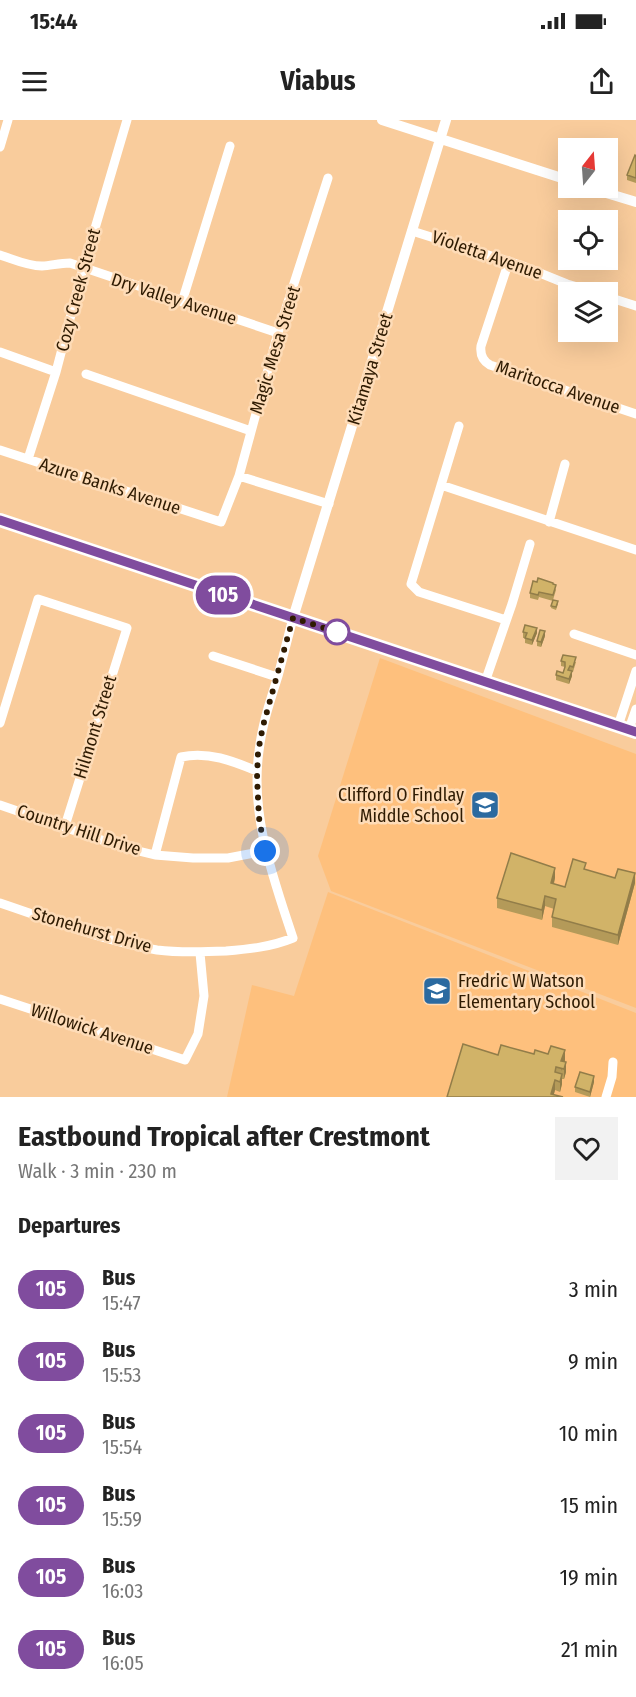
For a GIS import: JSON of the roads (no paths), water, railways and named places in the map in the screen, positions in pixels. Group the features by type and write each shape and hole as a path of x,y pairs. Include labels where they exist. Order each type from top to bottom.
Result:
{"main road":[{"path":"0,520 628,729"}],"street":[{"path":"0,147 8,120"},
{"name":"Cozy Creek Street","path":"28,459 56,372 83,268 127,120"},
{"path":"382,120 558,177"},
{"name":"Kitamaya Street","path":"293,618 446,120"},
{"path":"182,302 230,146"},
{"name":"Magic Mesa Street","path":"220,522 238,476 279,333 328,177"},
{"path":"618,197 636,202"},
{"name":"Violetta Avenue","path":"412,231 567,282"},
{"name":"Dry Valley Avenue","path":"0,255 30,265 70,263 279,333"},
{"name":"Maritocca Avenue","path":"509,261 481,346 487,363 636,414"},
{"path":"618,300 636,306"},
{"path":"0,352 56,372"},
{"path":"86,374 251,431"},
{"path":"459,426 411,584 419,592 506,620"},
{"name":"Azure Banks Avenue","path":"0,450 220,522"},
{"path":"549,522 565,464"},
{"path":"238,476 329,504"},
{"path":"441,485 636,550"},
{"path":"485,682 530,544"},
{"name":"Hilmont Street","path":"0,723 38,599 127,628 64,826"},
{"path":"265,851 259,818 257,771 263,726 293,618"},
{"path":"574,634 636,655"},
{"path":"213,656 277,677"},
{"path":"628,729 636,671"},
{"path":"628,729 636,709"},
{"path":"155,855 181,757 195,754 208,755 257,771"},
{"name":"Country Hill Drive","path":"0,805 122,847 155,855 228,858 265,851"},
{"name":"Stonehurst Drive","path":"0,903 127,944 159,950 200,953 274,945 292,938 265,851"},
{"name":"Willowick Avenue","path":"0,999 185,1060 198,1034 204,996 200,953"},
{"path":"606,1097 612,1077 613,1062"}],"place":[{"name":"Clifford O Findlay Middle School","path":"485,805"},
{"name":"Fredric W Watson Elementary School","path":"437,991"}]}
